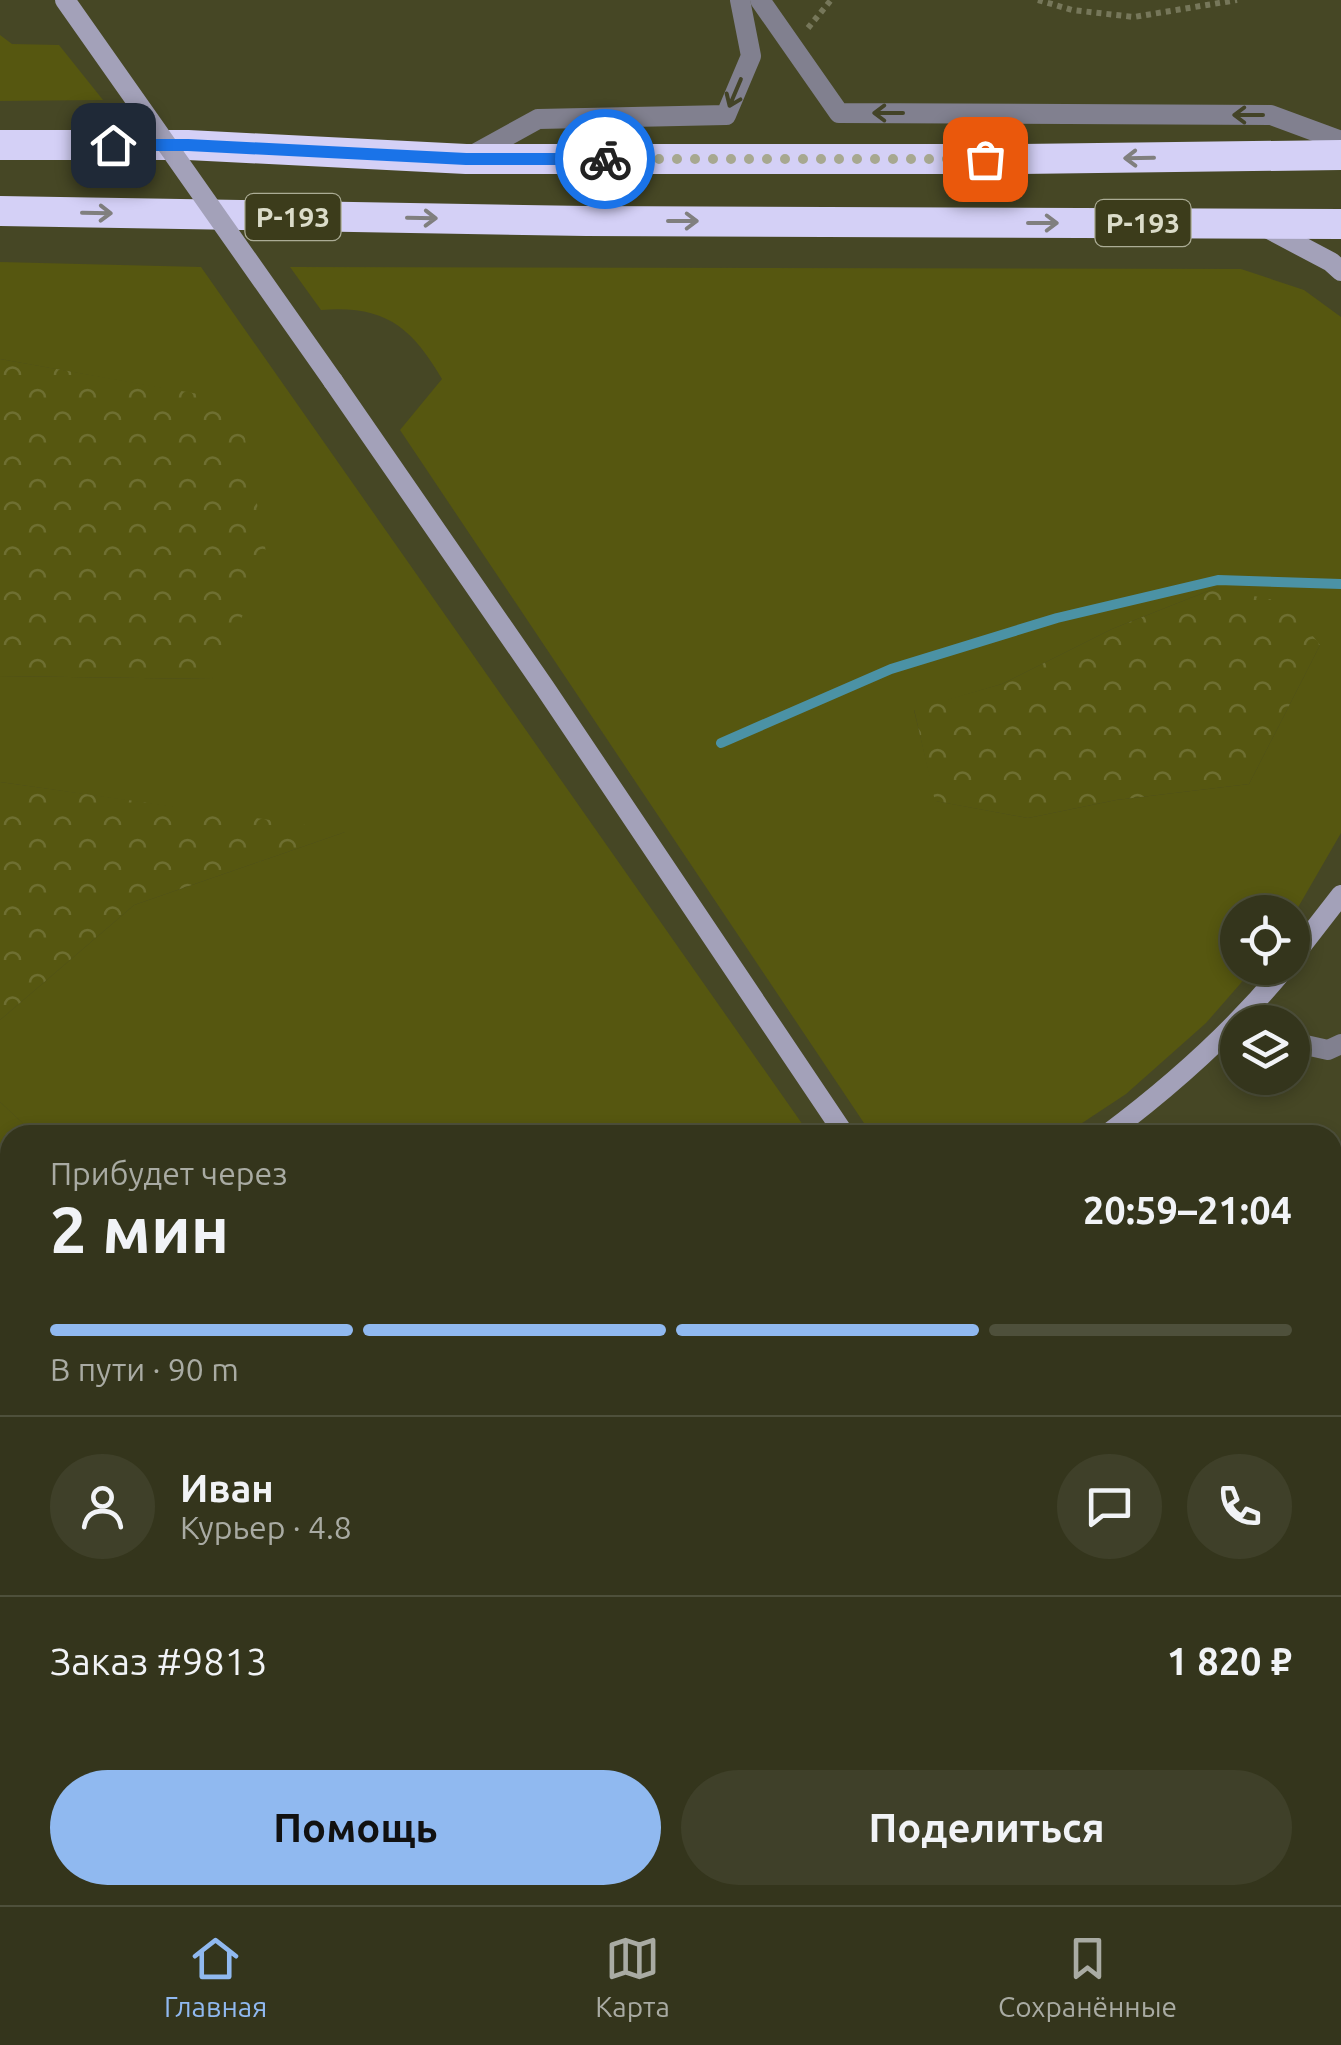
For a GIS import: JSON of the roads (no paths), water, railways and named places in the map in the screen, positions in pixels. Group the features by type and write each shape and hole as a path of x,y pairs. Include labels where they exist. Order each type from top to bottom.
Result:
{"highway":[{"name":"Р-193","path":"0,145 188,145 466,159 1341,155"},
{"name":"Р-193","path":"0,211 586,221 1341,224"}],"street":[{"path":"66,0 534,672 838,1125"},
{"path":"466,159 538,119 726,115 751,56 740,0"},
{"path":"760,0 838,113 1271,115 1341,141"},
{"path":"1256,223 1332,262 1341,271"},
{"path":"1310,935 1341,895"},
{"path":"1252,1005 1270,985"},
{"path":"1120,1125 1220,1039"},
{"path":"1310,1046 1328,1050 1341,1044"}],"waterway":[{"path":"721,743 891,669 1057,618 1218,580 1341,584"}]}
